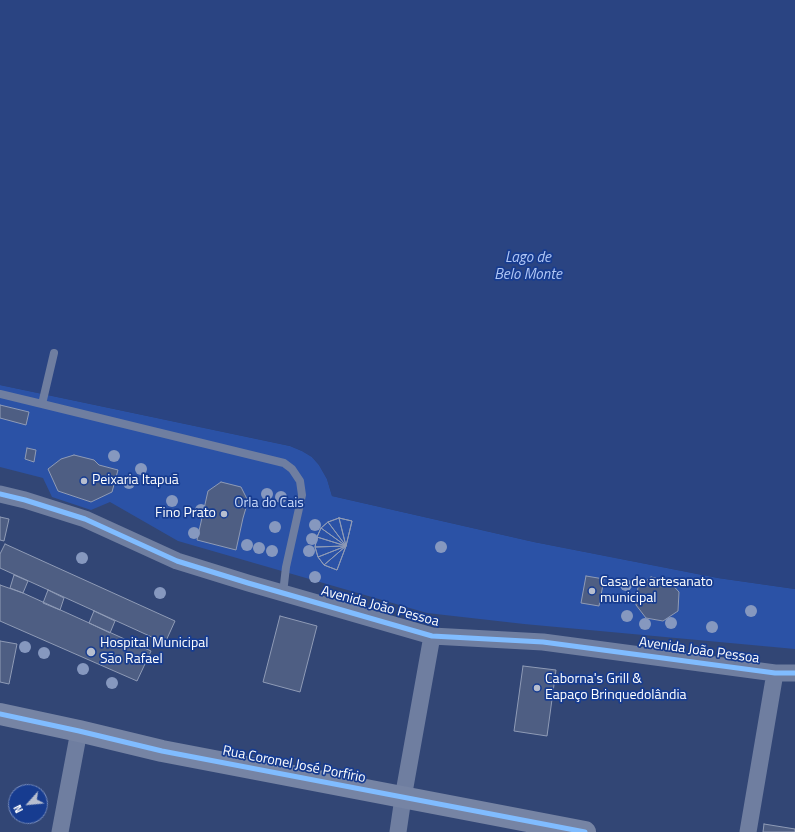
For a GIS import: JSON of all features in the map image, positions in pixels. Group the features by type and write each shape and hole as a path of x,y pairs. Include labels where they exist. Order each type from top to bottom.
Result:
{"street":[{"name":"Avenida João Pessoa","path":"0,494 25,500 85,519 177,561 432,636 543,642 775,673 795,673"},
{"path":"398,832 432,636"},
{"path":"748,832 775,673"},
{"name":"Rua Coronel José Porfírio","path":"0,714 162,751 585,832"},
{"path":"60,832 79,731"}],"lane":[{"path":"42,404 54,353"},
{"path":"0,394 284,463 292,469 300,481 302,495 286,567 283,593"}],"green space":[{"name":"Orla do Cais","path":"0,385 290,446 312,457 319,465 327,479 332,496 534,542 718,578 795,589 795,649 524,624 427,613 178,541 110,502 91,510 52,497 43,478 0,467","holes":["651,578 669,581 679,592 678,611 663,621 646,618 636,605 638,587"]}],"water":[{"name":"Lago de Belo Monte","path":"0,0 795,0 795,589 718,578 534,542 332,496 327,479 319,465 312,457 290,446 0,385"}],"building":[{"path":"0,405 29,412 26,425 0,418"},
{"path":"27,448 36,450 34,462 25,459"},
{"name":"Peixaria Itapuã","path":"74,455 94,460 99,465 118,470 112,492 91,502 58,491 48,469 61,459"},
{"name":"Fino Prato","path":"221,482 241,487 248,501 236,550 197,540 208,491"},
{"path":"0,517 9,519 4,541 0,540"},
{"path":"339,518 352,521 346,546"},
{"path":"339,518 346,546 328,522"},
{"path":"339,518 352,521 346,546 337,570 324,565 318,557 315,547 321,528 328,522"},
{"path":"328,522 346,546 321,528"},
{"path":"321,528 346,546 317,537"},
{"path":"317,537 346,546 315,547"},
{"path":"5,544 175,621 165,643 0,568 0,554"},
{"path":"346,546 337,570 324,565"},
{"path":"346,546 318,557 315,547"},
{"path":"346,546 324,565 318,557"},
{"path":"14,575 28,581 23,593 10,588"},
{"name":"Casa de artesanato municipal","path":"586,576 604,579 599,606 581,603"},
{"path":"651,577 669,581 679,592 678,611 663,621 646,618 636,605 638,587"},
{"path":"0,585 23,593 151,651 137,681 0,621"},
{"path":"48,590 64,598 60,610 43,603"},
{"path":"94,611 115,621 110,633 89,623"},
{"path":"280,616 317,626 300,692 263,682"},
{"path":"0,641 17,644 9,684 0,682"},
{"name":"Caborna's Grill & Eapaço Brinquedolândia","path":"523,666 556,670 547,736 514,731"},
{"path":"764,824 795,829 795,832 763,832"}],"cycle path":[{"path":"0,494 25,500 85,519 177,561 432,636 543,642 775,673 795,673"},
{"path":"0,714 162,751 585,832"}],"place":[{"name":"Peixaria Itapuã","path":"84,481"},
{"name":"Fino Prato","path":"224,514"},
{"name":"Casa de artesanato municipal","path":"592,591"},
{"name":"Hospital Municipal São Rafael","path":"91,652"},
{"name":"Caborna's Grill & Eapaço Brinquedolândia","path":"537,688"}]}
